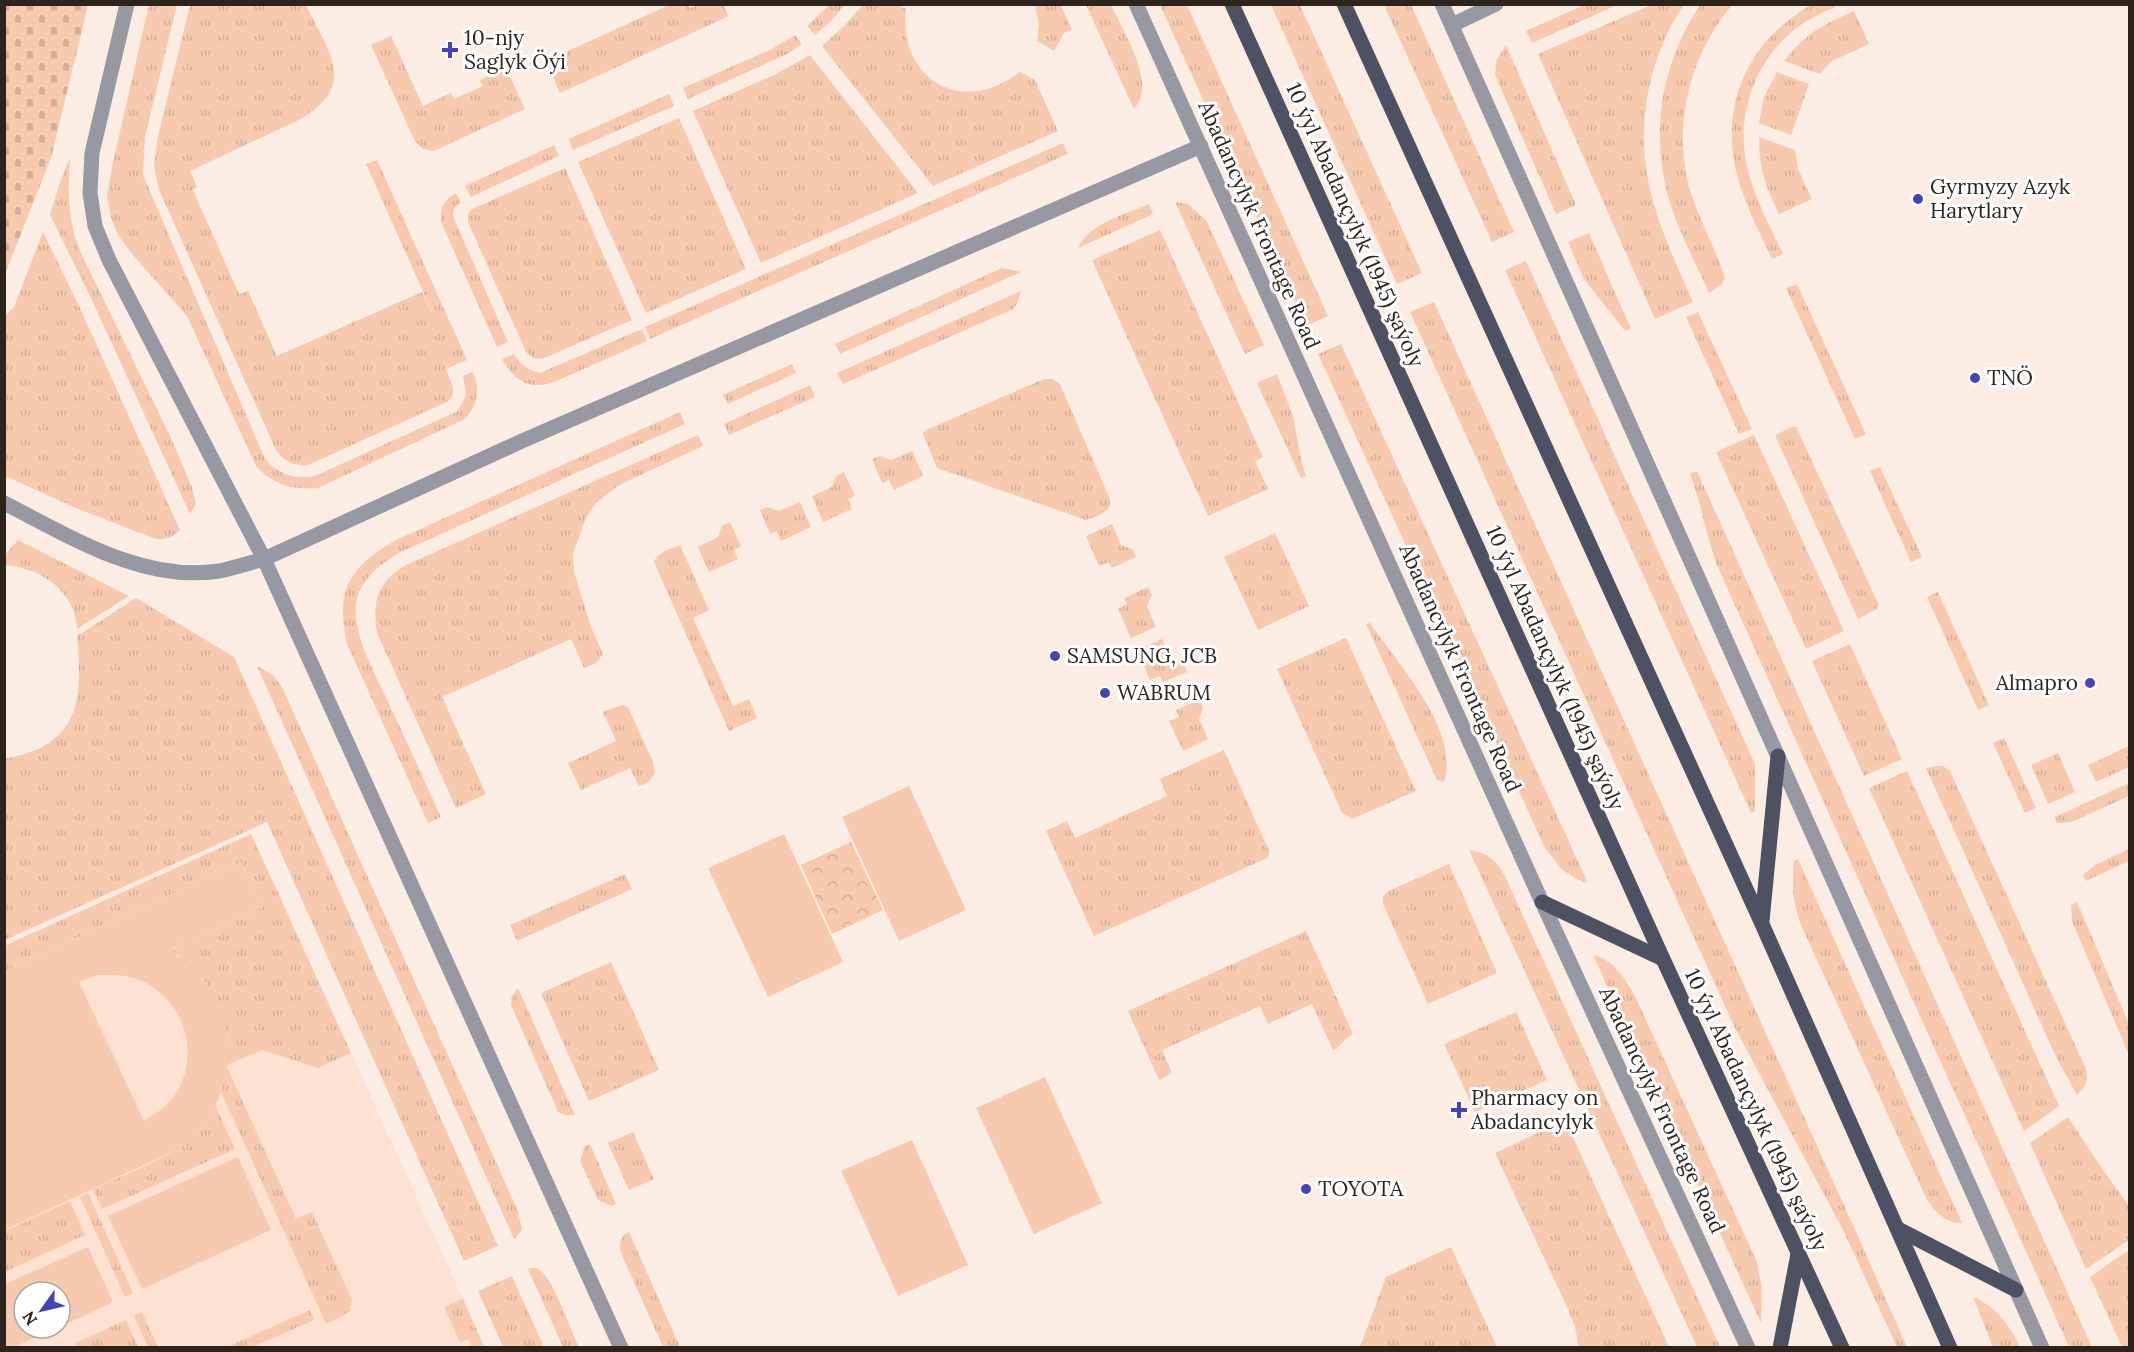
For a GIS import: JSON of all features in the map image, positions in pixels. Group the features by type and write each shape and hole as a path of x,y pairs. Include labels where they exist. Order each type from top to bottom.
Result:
{"main road":[{"name":"10 ýyl Abadançylyk (1945) şaýoly","path":"1232,4 1842,1347"},
{"path":"1344,4 1762,924 1950,1347"},
{"path":"1762,924 1778,756"},
{"path":"1542,902 1664,959"},
{"path":"1898,1229 2016,1290"},
{"path":"1780,1347 1798,1254"}],"street":[{"path":"127,4 92,153 90,193 95,226 109,260 264,559 621,1347"},
{"name":"Abadancylyk Frontage Road","path":"1136,4 1542,902 1748,1347"},
{"path":"1442,4 2042,1347"},
{"path":"1452,25 1496,4"},
{"path":"4,503 84,543 137,565 173,572 218,571 264,559 522,441 1201,146"}],"shaded area":[{"path":"252,835 485,1347 5,1347 4,946"}],"green space":[{"path":"5,4 88,5 51,158 5,274"},
{"path":"830,4 845,5 815,35 807,26"},
{"path":"1586,4 1617,5 1532,43 1526,31"},
{"path":"1701,4 1732,5 1717,25 1695,70 1684,119 1685,169 1691,193 1725,278 1722,284 1709,293 1673,212 1663,175 1660,149 1660,124 1668,74 1687,26"},
{"path":"149,5 177,5 145,137 143,175 265,459 275,469 287,475 315,476 458,411 466,395 463,376 473,372 477,385 476,397 465,419 318,488 284,485 269,478 256,466 187,316 132,254 118,235 111,217 107,196 113,162"},
{"path":"190,5 306,5 330,54 334,68 334,81 329,94 317,107 299,120 190,171 197,187 193,190 239,294 248,291 277,356 422,292 433,314 366,164 377,160 467,360 446,369 453,391 447,402 308,465 290,462 276,450 159,190 154,165 158,136"},
{"path":"669,5 688,5 690,8 698,5 723,5 729,16 560,93 546,61"},
{"path":"863,5 898,5 906,9 906,34 912,55 924,72 939,84 957,91 977,91 998,85 1020,72 1035,80 1058,131 933,186 822,46"},
{"path":"1035,5 1061,5 1072,30 1064,33 1054,51 1037,41 1039,24"},
{"path":"1086,5 1111,5 1130,43 1140,72 1142,86 1140,99 1134,109"},
{"path":"1160,5 1187,5 1328,316 1306,326"},
{"path":"1271,5 1300,5 1422,273 1397,284"},
{"path":"1384,5 1411,5 1514,232 1492,242"},
{"path":"1651,5 1684,5 1668,31 1651,79 1645,110 1644,140 1651,194 1659,221 1693,302 1655,319 1538,54"},
{"path":"1811,5 1839,5 1800,25 1780,43 1757,77 1745,116 1745,157 1750,178 1783,254 1772,259 1749,210 1738,179 1733,152 1732,126 1735,102 1743,78 1755,57 1770,38 1789,20"},
{"path":"1854,11 1869,44 1832,61 1820,74 1784,61 1815,31"},
{"path":"795,35 802,44 787,54 688,99 683,88 770,50"},
{"path":"391,36 423,106 451,93 454,99 483,86 480,80 506,68 525,109 434,151 423,149 415,141 371,45"},
{"path":"1506,45 1576,205 1556,214 1495,75 1496,61"},
{"path":"810,55 918,193 761,263 693,111 776,74"},
{"path":"1777,72 1809,84 1791,135 1759,123 1764,97"},
{"path":"669,94 674,106 573,150 569,139"},
{"path":"679,118 746,269 646,313 578,162"},
{"path":"1759,137 1795,150 1798,169 1812,199 1779,214 1764,177"},
{"path":"1063,143 1068,154 650,339 645,327"},
{"path":"554,145 559,156 471,197 465,186"},
{"path":"70,158 69,205 80,251 171,438 192,487 196,504 190,514 91,298 50,215"},
{"path":"565,168 632,320 542,359 533,358 526,352 468,222 468,214 472,209"},
{"path":"456,193 461,202 454,208 453,216 508,342 497,347 441,222 444,204"},
{"path":"1175,202 1188,204 1206,220 1264,345 1245,354"},
{"path":"1149,204 1153,214 1078,248 1090,232 1099,226"},
{"path":"1160,230 1263,457 1255,461 1268,489 1208,516 1092,260"},
{"path":"43,232 80,308 180,530 169,538 156,539 78,509 5,476 5,316 14,307"},
{"path":"1589,233 1631,329 1625,331 1584,279 1568,242"},
{"path":"1526,261 1755,764 1755,811 1751,813 1505,270"},
{"path":"1002,268 1021,272 840,354 835,344"},
{"path":"1797,284 1866,434 1855,439 1786,288"},
{"path":"1021,291 1013,309 843,384 837,373"},
{"path":"1434,302 1907,1347 1897,1347 1843,1230 1735,1028 1410,312"},
{"path":"1698,312 1752,429 1739,434 1686,317"},
{"path":"642,329 647,341 543,385 522,382 502,359 514,354 525,366 540,373"},
{"path":"1341,344 1587,881 1584,883 1562,870 1545,848 1318,354"},
{"path":"792,364 796,373 728,404 723,395"},
{"path":"1277,374 1293,416 1306,476 1301,478 1257,383"},
{"path":"1044,379 1052,379 1060,384 1110,499 1106,511 1086,520 937,468 923,433"},
{"path":"810,385 815,397 729,435 724,424"},
{"path":"680,412 685,424 399,553 378,567 361,588 356,604 358,631 368,659 441,817 428,823 347,644 343,609 349,582 367,560 396,540"},
{"path":"1796,427 1798,431 1878,603 1878,608 1858,619 1775,435"},
{"path":"698,435 703,446 619,485 596,503 586,518 573,554 574,572 591,627 603,654 596,663 584,668 571,639 442,697 486,794 456,808 377,633 375,612 382,587 404,566"},
{"path":"1754,435 1844,631 1806,649 1716,452"},
{"path":"912,451 923,476 894,490 889,480 882,483 872,459 880,456 891,460"},
{"path":"1880,467 1922,557 1911,562 1870,471"},
{"path":"1697,471 2092,1347 2069,1347 1716,563 1690,474"},
{"path":"844,472 855,496 848,499 852,509 823,522 812,496 832,487 836,476"},
{"path":"800,502 811,527 781,541 777,531 770,534 760,510 768,507 779,511"},
{"path":"730,522 741,546 734,550 738,559 709,572 698,547 718,537 722,526"},
{"path":"1112,524 1121,545 1132,549 1136,557 1112,568 1109,562 1099,566 1086,536"},
{"path":"1275,533 1309,606 1258,630 1224,557"},
{"path":"18,540 129,596 77,629 70,603 53,583 31,571 5,565 5,555"},
{"path":"680,545 709,610 693,618 733,706 749,699 757,718 729,731 654,562 661,553"},
{"path":"1148,587 1152,595 1147,606 1156,627 1131,638 1118,609 1127,604 1124,598"},
{"path":"1938,592 1989,705 1978,710 1927,597"},
{"path":"136,598 234,657 498,1246 464,1261 267,822 5,940 5,759 30,752 49,743 62,731 71,717 77,700 79,660 77,636"},
{"path":"1370,623 1410,677 1435,720 1443,741 1447,762 1444,782 1437,780 1366,624"},
{"path":"1346,638 1416,791 1352,819 1342,813 1277,669"},
{"path":"1162,639 1171,659 1183,663 1187,672 1163,682 1160,676 1150,680 1137,650"},
{"path":"1850,644 1902,759 1864,776 1812,661"},
{"path":"257,666 274,676 283,689 518,1211 522,1230 514,1239"},
{"path":"1200,699 1203,708 1199,719 1208,739 1183,751 1169,721 1179,717 1176,710"},
{"path":"622,705 628,707 653,762 655,774 647,783 639,786 630,768 581,790 568,763 616,741 603,712"},
{"path":"2004,738 2036,808 2025,813 1993,743"},
{"path":"2129,746 2129,767 2096,782 2088,765"},
{"path":"1224,750 1269,851 1269,856 1094,936 1046,831 1067,821 1075,838 1167,796 1160,779"},
{"path":"2058,753 2075,792 2048,804 2031,765"},
{"path":"1943,766 1950,771 2086,1069 2086,1084 2077,1095 2056,1057 1926,768"},
{"path":"1907,771 2059,1106 2024,1131 1869,788"},
{"path":"2129,783 2129,796 2072,822 2057,823 2055,817"},
{"path":"909,786 966,910 899,941 842,817"},
{"path":"251,834 351,1053 318,1068 262,1050 227,1065 228,1038 222,1014 179,956 169,950 262,907 241,862 5,971 4,946"},
{"path":"784,834 843,962 768,997 708,868"},
{"path":"851,842 883,910 832,934 801,865"},
{"path":"2129,849 2129,861 2086,881 2083,875 2095,865"},
{"path":"1469,850 1490,857 1504,874 1720,1347 1697,1347"},
{"path":"1798,859 1962,1223 1946,1219 1927,1200 1800,923 1793,886 1794,861"},
{"path":"241,862 262,907 169,950 193,968 208,985 221,1011 227,1032 226,1074 220,1095 197,1132 166,1155 5,1230 5,971","holes":["98,975 129,977 155,988 177,1013 184,1029 187,1062 183,1079 168,1103 144,1121 79,982"]},
{"path":"1449,864 1497,973 1428,1004 1383,904 1383,896 1389,891"},
{"path":"625,874 632,889 517,941 510,925"},
{"path":"2077,902 2129,1024 2129,1055 2072,921 2071,905"},
{"path":"1306,931 1353,1034 1333,1050 1312,1004 1268,1024 1260,1006 1162,1050 1172,1073 1159,1080 1128,1011"},
{"path":"1593,955 1613,965 1635,996 1757,1262 1762,1290 1761,1323"},
{"path":"611,962 659,1070 589,1101 541,993"},
{"path":"518,988 575,1115 558,1112 511,1005 512,996"},
{"path":"1516,1012 1547,1080 1475,1112 1444,1044"},
{"path":"227,1067 296,1219 312,1212 352,1300 349,1312 326,1324 221,1092"},
{"path":"1045,1077 1102,1203 1034,1234 976,1108"},
{"path":"215,1105 235,1149 102,1209 93,1189 145,1166 179,1147 206,1121"},
{"path":"2068,1117 2129,1206 2129,1240 2086,1269 2030,1143"},
{"path":"1565,1120 1669,1347 1579,1347 1575,1327 1567,1307 1495,1153"},
{"path":"633,1132 654,1179 629,1190 608,1143"},
{"path":"912,1140 968,1265 898,1296 841,1171"},
{"path":"590,1144 616,1204 612,1206 598,1200 580,1161 585,1146"},
{"path":"238,1157 271,1230 142,1289 108,1216"},
{"path":"88,1193 133,1293 125,1297 80,1197"},
{"path":"70,1201 85,1235 5,1272 5,1231"},
{"path":"629,1232 680,1347 663,1347 621,1253 621,1241"},
{"path":"88,1247 113,1302 72,1321 72,1280 14,1280"},
{"path":"1451,1247 1497,1347 1360,1347 1386,1277"},
{"path":"2129,1250 2129,1347 2122,1347 2090,1277"},
{"path":"537,1268 546,1276 579,1347 563,1347 528,1269"},
{"path":"512,1276 544,1347 503,1347 478,1291"},
{"path":"12,1281 12,1340 30,1340 14,1347 6,1347 4,1344 5,1284"},
{"path":"1973,1297 1995,1311 2012,1332 2020,1347 1993,1347"},
{"path":"463,1299 484,1347 472,1347 468,1339 460,1342 444,1307"},
{"path":"310,1310 314,1320 253,1347 227,1347"},
{"path":"142,1312 158,1347 148,1347 134,1316"},
{"path":"126,1320 138,1347 77,1347 76,1343"}],"place":[{"name":"10-njy Saglyk Öýi","path":"450,50"},
{"name":"Gyrmyzy Azyk Harytlary","path":"1918,199"},
{"name":"TNÖ","path":"1975,378"},
{"name":"SAMSUNG, JCB","path":"1055,656"},
{"name":"Almapro","path":"2090,683"},
{"name":"WABRUM","path":"1105,693"},
{"name":"Pharmacy on Abadancylyk","path":"1459,1110"},
{"name":"TOYOTA","path":"1306,1189"}]}
